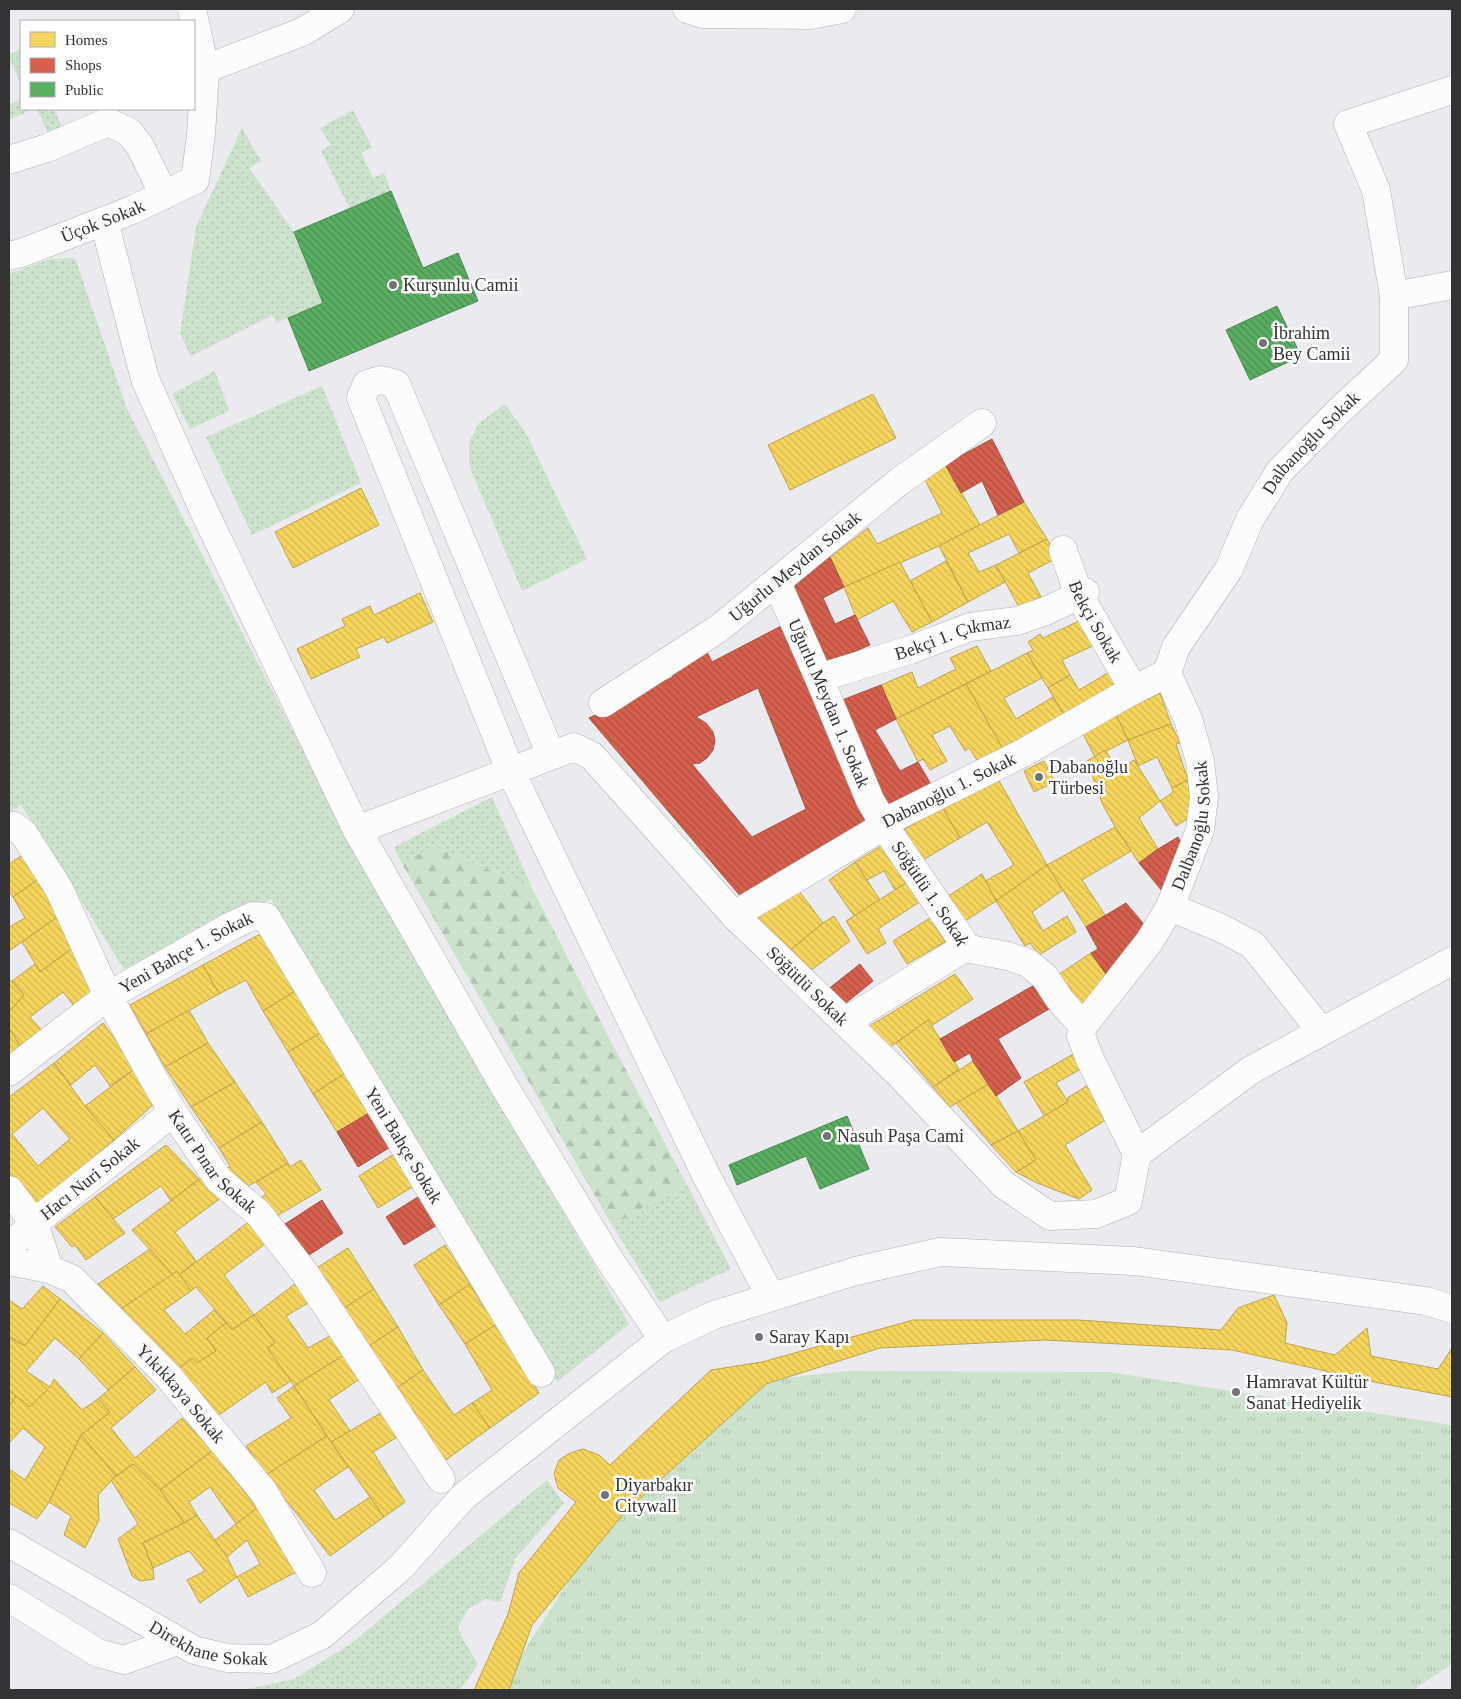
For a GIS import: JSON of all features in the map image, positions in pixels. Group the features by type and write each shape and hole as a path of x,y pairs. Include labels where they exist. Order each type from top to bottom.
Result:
{"street":[{"path":"195,23 205,69 302,32 340,9"},
{"path":"687,9 702,14 811,15 842,9"},
{"name":"Üçok Sokak","path":"9,256 104,221 195,180 201,136 205,69"},
{"path":"1452,90 1348,124 1376,190 1394,296 1452,285"},
{"path":"9,160 47,148 108,122 129,132 140,146 164,195"},
{"path":"104,221 145,379 204,511 357,830 504,1086 609,1259 663,1340"},
{"name":"Dalbanoğlu Sokak","path":"1083,1026 1148,942 1170,907 1200,830 1204,798 1198,753 1188,719 1167,673 1176,647 1228,569 1250,519 1280,471 1339,411 1394,360 1394,296"},
{"path":"357,830 510,770 563,751 396,384 381,380 367,384 361,398 510,770 706,1175 771,1297"},
{"name":"Uğurlu Meydan Sokak","path":"603,703 718,629 777,583 900,481 982,423"},
{"name":"Bekçi Sokak","path":"1063,550 1082,594 1134,690"},
{"name":"Uğurlu Meydan 1. Sokak","path":"777,583 870,800 883,822"},
{"name":"Bekçi 1. Çıkmaz","path":"819,678 910,650 970,627 1017,621 1046,611 1082,594"},
{"name":"Dabanoğlu 1. Sokak","path":"734,915 872,833 883,822 1023,753 1167,673"},
{"name":"Söğütlü Sokak","path":"563,751 592,756 734,915 899,1074 1004,1185 1050,1216 1096,1214 1128,1201 1137,1154"},
{"name":"Söğütlü 1. Sokak","path":"845,1022 964,948 962,940 883,822"},
{"name":"Katır Pınar Sokak","path":"11,827 24,834 59,889 108,996 173,1112 218,1179 259,1214 304,1272 441,1479"},
{"path":"1170,907 1221,928 1253,945 1321,1031"},
{"name":"Yeni Bahçe 1. Sokak","path":"9,1072 108,996 231,926 253,916 266,917"},
{"name":"Yeni Bahçe Sokak","path":"266,917 541,1373"},
{"path":"964,948 1008,956 1028,963 1045,977 1060,1000 1083,1026 1081,1036 1090,1059 1137,1154 1250,1070 1452,961"},
{"name":"Hacı Nuri Sokak","path":"9,1247 34,1223 173,1112"},
{"path":"9,1190 34,1223 50,1268"},
{"name":"Direkhane Sokak","path":"9,1543 194,1650 227,1658 272,1659 322,1635 401,1567 464,1496 663,1340 714,1315 771,1297 856,1272 940,1252 1134,1261 1426,1301 1452,1309"},
{"name":"Yıkıkkaya Sokak","path":"9,1261 50,1268 72,1279 168,1376 263,1491 312,1573"},
{"path":"9,1598 98,1653 124,1660 177,1641"}],"green space":[{"path":"20,50 20,82 9,57 9,55"},
{"path":"20,100 20,110 31,110 9,120 9,105"},
{"path":"37,110 54,110 62,127 48,133"},
{"path":"353,110 372,147 361,153 373,178 384,173 391,191 350,209 321,151 331,145 320,128"},
{"path":"242,128 261,161 249,168 294,232 323,303 276,323 273,315 191,356 180,334 196,227"},
{"path":"75,258 127,409 349,840 498,1102 629,1324 557,1382 271,899 124,969 21,805 9,813 9,274 50,259"},
{"path":"215,371 229,411 190,429 172,394"},
{"path":"322,386 361,483 252,535 206,437"},
{"path":"505,404 527,435 587,559 522,591 469,465 469,443 479,423"},
{"path":"492,797 532,888 436,847 401,862 394,847"},
{"path":"436,847 532,888 687,1185 612,1225 401,862"},
{"path":"687,1185 731,1269 660,1302 612,1225"},
{"path":"848,1371 1109,1372 1452,1425 1452,1664 1413,1690 499,1690 600,1532 727,1399 786,1378"},
{"path":"547,1480 564,1503 515,1559 500,1602 486,1599 468,1609 458,1627 478,1664 460,1690 242,1690 294,1679 352,1643"}],"building: Homes":[{"path":"873,394 896,438 790,490 768,445"},
{"path":"945,464 980,525 939,546 844,587 830,557 868,528 877,544 942,513 924,478"},
{"path":"361,488 379,525 293,568 275,532"},
{"path":"1024,502 1047,539 1019,553 1009,534 968,553 979,572 996,565 1005,582 968,602 939,546"},
{"path":"1047,539 1057,558 1028,573 1041,597 1019,607 996,565"},
{"path":"946,561 968,602 932,622 910,581"},
{"path":"900,562 932,622 912,632 893,601 857,620 844,587"},
{"path":"420,593 433,622 387,643 384,637 356,649 360,657 311,679 297,649 345,626 342,619 370,606 374,615"},
{"path":"1083,619 1097,644 1062,660 1070,675 1048,688 1027,653 1033,650 1028,642 1040,634 1043,638"},
{"path":"977,646 991,671 896,719 881,685 912,672 918,688 956,669 950,658"},
{"path":"1027,653 1042,678 1004,698 1016,719 1053,697 1067,720 1006,754 966,684"},
{"path":"1111,671 1120,691 1067,720 1048,688 1070,675 1079,690"},
{"path":"966,684 1006,754 982,768 969,748 965,751 950,726 932,735 947,761 930,770 923,759 918,762 896,719"},
{"path":"1160,693 1171,724 1128,740 1116,714"},
{"path":"1116,714 1128,740 1095,757 1083,734"},
{"path":"1171,724 1180,743 1176,744 1188,780 1172,788 1157,757 1138,766 1128,740"},
{"path":"1105,750 1118,770 1134,760 1160,801 1139,818 1158,849 1139,863 1103,805 1087,761"},
{"name":"Dabanoğlu Türbesi","path":"1044,761 1055,782 1034,792 1024,771"},
{"path":"998,779 1047,865 996,901 985,881 1014,865 987,822 960,838 942,807"},
{"path":"1188,780 1191,805 1189,818 1176,826 1160,801 1173,792 1172,788"},
{"path":"942,807 960,838 918,863 900,832"},
{"path":"1115,827 1131,851 1082,880 1105,915 1086,927 1047,865"},
{"path":"886,843 909,881 895,890 884,871 867,880 855,862"},
{"path":"24,854 40,878 13,897 9,891 9,864"},
{"path":"855,862 880,900 854,916 829,880"},
{"path":"1047,865 1063,890 1032,912 1043,931 1067,916 1076,932 1039,955 1030,943 1025,946 996,901"},
{"path":"982,874 996,901 956,927 939,902"},
{"path":"40,878 60,915 9,951 9,927 25,918 13,897"},
{"path":"909,881 921,901 878,929 886,943 867,954 846,921"},
{"path":"799,891 823,923 788,952 757,917"},
{"path":"60,915 78,944 40,972 22,942"},
{"path":"834,916 850,941 806,974 788,952"},
{"path":"930,918 945,942 907,964 893,941"},
{"path":"264,932 297,990 263,1011 246,980 219,994 203,965"},
{"path":"78,944 98,988 74,1006 63,992 30,1017 45,1034 22,1049 9,1028 9,1012 24,995 12,981 35,964 40,972"},
{"path":"1091,953 1108,977 1080,1013 1055,977"},
{"path":"203,965 219,994 146,1034 130,1005"},
{"path":"955,974 973,999 931,1026 928,1020 886,1050 868,1027"},
{"path":"9,979 24,995 9,1012"},
{"path":"297,990 322,1032 288,1052 263,1011"},
{"path":"189,1010 208,1043 165,1067 146,1034"},
{"path":"928,1020 959,1069 933,1087 896,1043"},
{"path":"103,1023 136,1068 110,1086 95,1065 71,1085 54,1063"},
{"path":"9,1028 22,1049 9,1060"},
{"path":"322,1032 347,1072 313,1094 288,1052"},
{"path":"208,1043 235,1082 191,1107 165,1067"},
{"path":"1077,1052 1086,1066 1056,1083 1068,1102 1044,1116 1024,1082"},
{"path":"973,1061 989,1084 950,1107 933,1087"},
{"path":"54,1063 85,1106 114,1140 36,1206 9,1173 9,1097","holes":["43,1108 70,1139 38,1166 12,1134"]},
{"path":"136,1068 155,1103 114,1140 85,1106"},
{"path":"347,1072 371,1112 337,1132 313,1094"},
{"path":"235,1082 262,1122 219,1148 191,1107"},
{"path":"989,1084 1018,1131 991,1145 956,1103"},
{"path":"1090,1084 1109,1118 1065,1145 1092,1190 1079,1199 1037,1183 1016,1172 1036,1160 1018,1131 1068,1102 1067,1098"},
{"path":"262,1122 288,1163 245,1188 239,1178 235,1182 227,1169 230,1166 219,1148"},
{"path":"1018,1131 1036,1160 1016,1172 991,1145"},
{"path":"166,1145 199,1179 171,1201 161,1186 113,1219 95,1197"},
{"path":"394,1154 414,1186 378,1208 359,1176"},
{"path":"301,1160 321,1190 275,1217 262,1197 266,1194 256,1182 288,1163 290,1167"},
{"path":"205,1175 222,1197 175,1232 196,1261 179,1275 177,1271 173,1275 132,1230"},
{"path":"95,1197 125,1233 86,1260 75,1245 72,1247 55,1227"},
{"path":"251,1220 269,1241 224,1275 254,1315 232,1330 196,1287 191,1291 179,1275"},
{"path":"445,1245 470,1284 439,1305 414,1265"},
{"path":"348,1248 374,1289 341,1310 315,1269"},
{"path":"150,1249 173,1275 118,1311 98,1284"},
{"path":"177,1271 191,1291 164,1310 185,1334 214,1310 226,1323 207,1338 216,1351 197,1363 192,1358 174,1372 118,1311"},
{"path":"300,1280 313,1300 286,1316 308,1348 337,1332 349,1352 294,1386 267,1348 275,1343 254,1315"},
{"path":"470,1284 484,1308 489,1305 497,1324 465,1344 439,1305"},
{"path":"43,1286 60,1299 25,1346 9,1336 9,1300 22,1309"},
{"path":"374,1289 398,1327 365,1349 341,1310"},
{"name":"Diyarbakır Citywall","path":"1274,1295 1287,1323 1285,1343 1335,1355 1367,1328 1371,1356 1438,1369 1452,1348 1452,1397 1379,1383 1232,1350 1045,1340 880,1348 766,1384 624,1513 532,1625 509,1690 474,1690 508,1614 519,1573 576,1502 558,1488 554,1474 559,1460 570,1453 583,1449 599,1455 610,1465 711,1370 762,1362 913,1320 1079,1320 1221,1330 1238,1308"},
{"path":"60,1299 103,1333 79,1359 55,1338 26,1371 50,1387 30,1407 9,1391 9,1341 11,1338 25,1346"},
{"path":"254,1315 275,1343 267,1348 291,1381 272,1393 266,1382 216,1417 174,1372 192,1358 197,1363 216,1351 207,1338 226,1323 232,1330"},
{"path":"497,1324 539,1393 490,1428 472,1403 492,1390 465,1344"},
{"path":"398,1327 423,1370 394,1390 361,1351"},
{"path":"103,1333 135,1367 108,1390 79,1359"},
{"path":"349,1352 364,1376 329,1400 350,1431 331,1442 294,1386"},
{"path":"135,1367 156,1390 111,1428 135,1458 182,1418 212,1451 160,1490 133,1464 116,1476 81,1435 110,1412 98,1399"},
{"path":"423,1370 454,1415 472,1403 490,1428 443,1462 391,1392"},
{"path":"54,1379 82,1410 98,1399 110,1412 81,1435 49,1502 37,1519 9,1503 9,1469 25,1480 45,1447 23,1428 9,1443 9,1407 16,1396 30,1407 50,1387"},
{"path":"294,1386 327,1436 266,1475 246,1446 291,1418 277,1398"},
{"path":"9,1391 16,1396 9,1407"},
{"path":"386,1410 402,1434 373,1452 405,1502 384,1517 331,1442"},
{"path":"81,1435 116,1476 98,1495 99,1520 85,1548 64,1535 71,1516 49,1502"},
{"path":"327,1436 348,1467 314,1490 335,1520 370,1497 384,1517 330,1556 266,1475"},
{"path":"212,1451 257,1508 236,1524 210,1487 189,1502 197,1515 184,1523 160,1490"},
{"path":"133,1464 160,1490 184,1523 143,1543 153,1568 154,1579 140,1581 132,1576 118,1539 138,1524 111,1480"},
{"path":"257,1508 300,1570 248,1597 237,1577 260,1564 247,1540 227,1557 215,1540"},
{"path":"197,1515 227,1557 237,1577 200,1603 187,1580 205,1571 189,1551 153,1568 143,1543"}],"building: Shops":[{"path":"992,439 1024,502 998,515 982,481 961,493 945,464"},
{"path":"830,557 844,587 823,598 835,624 855,615 870,645 825,664 790,590"},
{"path":"785,624 869,830 742,898 589,718 673,677 669,668 707,652 712,662","holes":["758,688 806,809 752,837 692,764 700,763 707,758 713,750 715,741 713,732 706,723 696,717"]},
{"path":"881,685 896,719 875,730 900,771 918,762 933,788 883,814 837,702"},
{"path":"1178,837 1181,842 1162,891 1139,863"},
{"path":"1126,903 1148,929 1108,977 1091,953 1098,949 1086,927"},
{"path":"860,964 873,981 841,1007 827,990"},
{"path":"1038,983 1054,1006 998,1039 1021,1078 996,1096 973,1061 970,1053 954,1062 940,1039"},
{"path":"371,1112 392,1146 358,1167 337,1132"},
{"path":"421,1195 439,1224 404,1245 386,1217"},
{"path":"322,1200 343,1233 306,1257 285,1224"}],"building: Public":[{"name":"Kurşunlu Camii","path":"391,191 423,268 458,253 478,301 309,371 288,318 323,303 294,232"},
{"name":"İbrahim Bey Camii","path":"1277,306 1301,356 1250,380 1226,330"},
{"name":"Nasuh Paşa Cami","path":"847,1116 869,1169 820,1189 806,1156 737,1185 729,1165"}],"place":[{"name":"Kurşunlu Camii","path":"393,285"},
{"name":"İbrahim Bey Camii","path":"1263,343"},
{"name":"Dabanoğlu Türbesi","path":"1039,777"},
{"name":"Nasuh Paşa Cami","path":"827,1136"},
{"name":"Saray Kapı","path":"759,1337"},
{"name":"Hamravat Kültür Sanat Hediyelik","path":"1236,1392"},
{"name":"Diyarbakır Citywall","path":"605,1495"}]}
